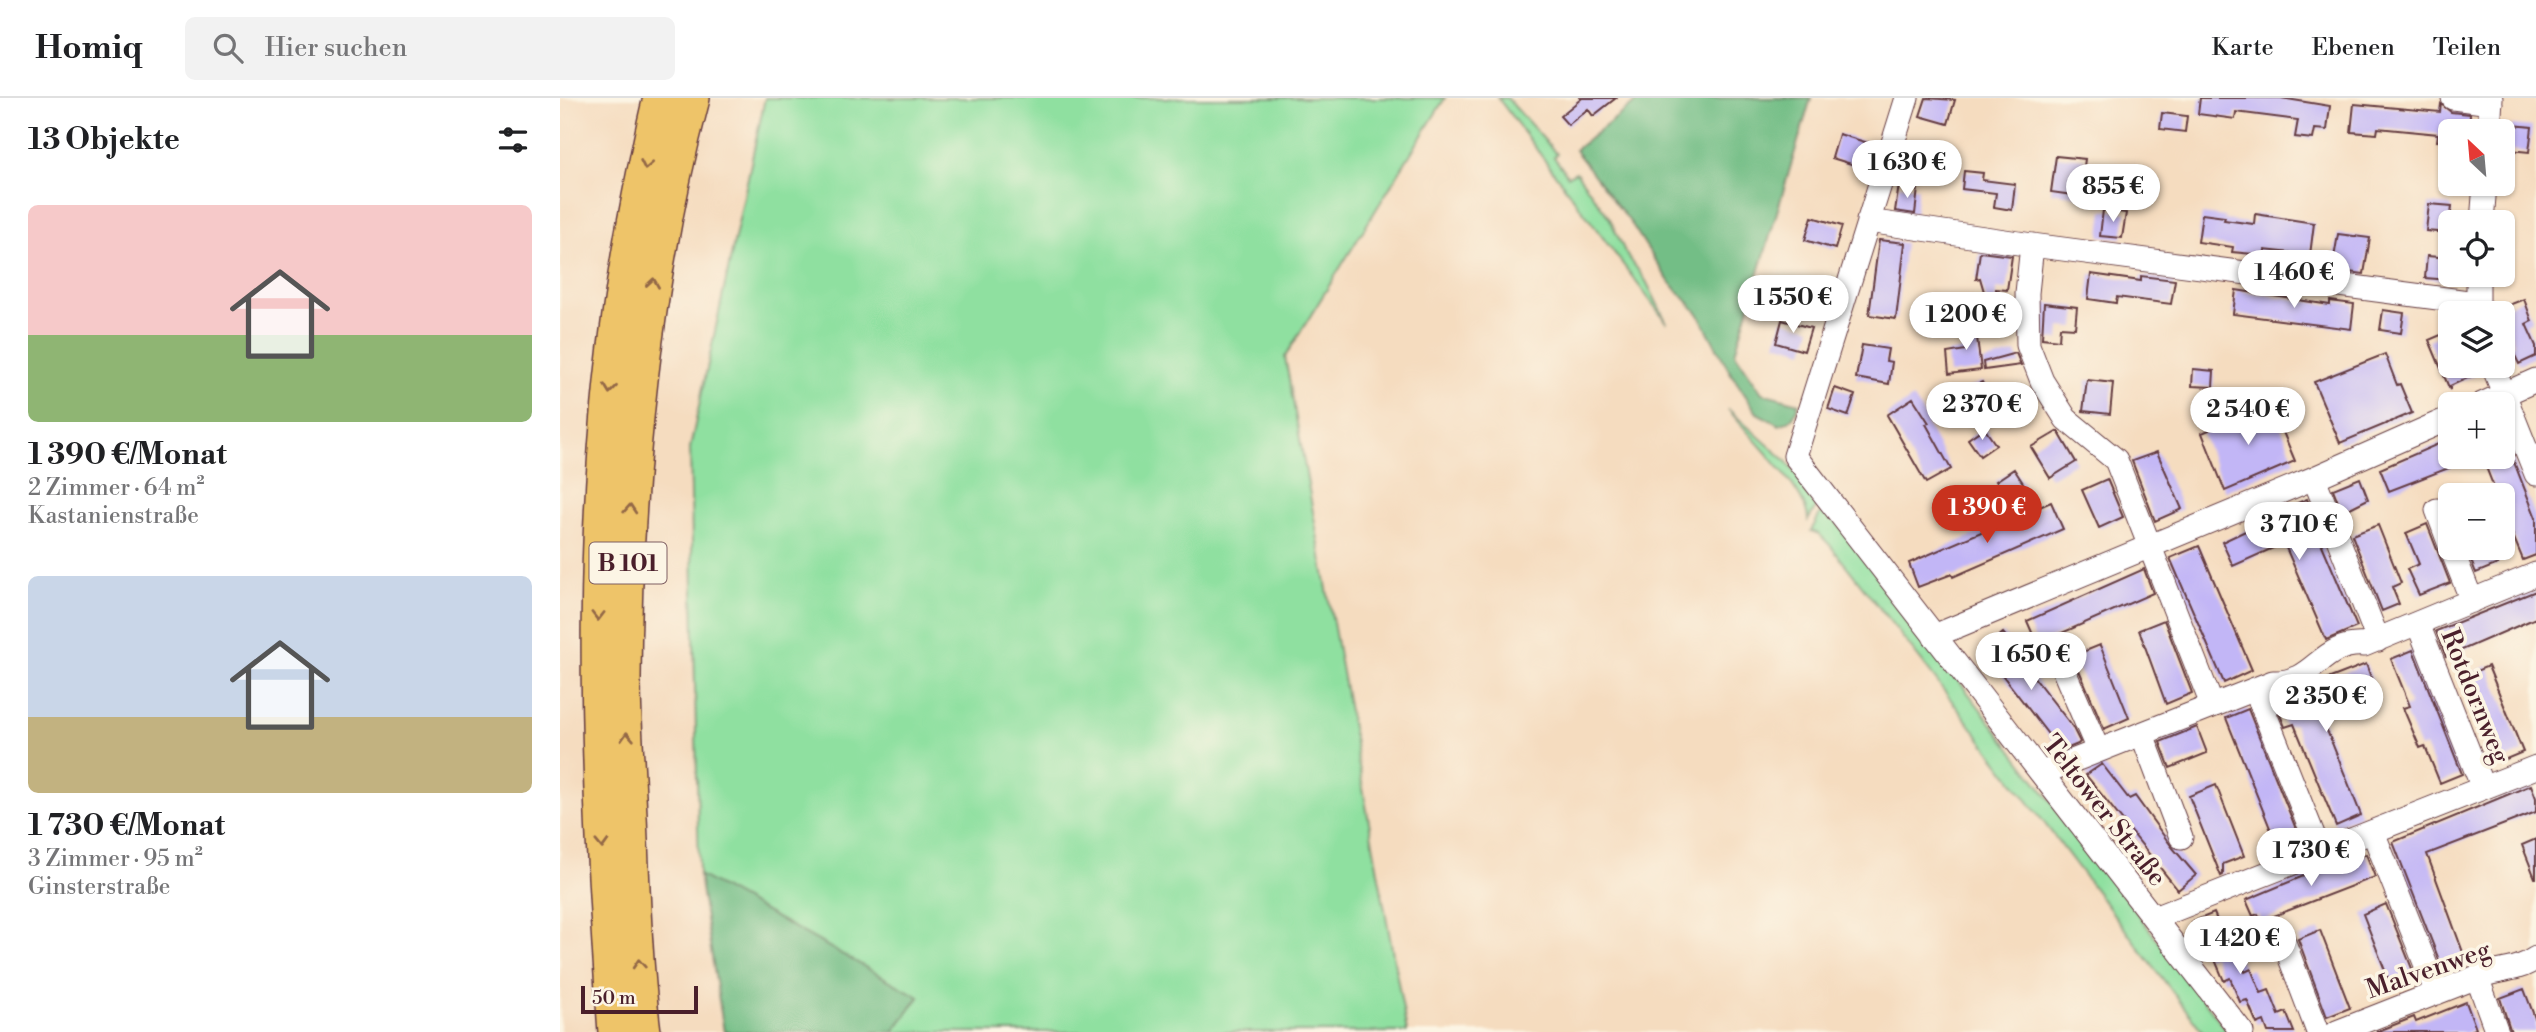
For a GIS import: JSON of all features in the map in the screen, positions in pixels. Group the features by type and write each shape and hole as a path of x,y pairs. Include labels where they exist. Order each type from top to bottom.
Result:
{"highway":[{"name":"B 101","path":"615,1032 603,858 598,676 598,537 608,401 625,269 660,98"},
{"name":"B 101","path":"644,1032 632,860 624,681 628,534 637,404 654,273 693,98"}],"street":[{"path":"1907,98 1868,221 2438,302"},
{"path":"2453,98 2491,100 2490,119"},
{"name":"Teltower Straße","path":"1868,221 1795,456 2242,1032"},
{"path":"2032,245 2027,293 2028,345 2037,369 2066,419 2116,460 2212,705"},
{"path":"2509,392 2536,380"},
{"path":"2515,422 2536,474"},
{"path":"1934,636 2314,478 2438,423"},
{"path":"2314,478 2378,640"},
{"path":"2456,560 2472,601"},
{"path":"2042,773 2273,682 2285,682 2309,672 2328,653 2349,644 2364,645 2378,640 2536,574"},
{"name":"Rotdornweg","path":"2417,624 2483,788"},
{"path":"2058,657 2098,750"},
{"path":"2255,689 2320,852"},
{"path":"2141,734 2181,837"},
{"path":"2154,918 2536,767"},
{"path":"2373,832 2437,993"},
{"path":"2282,937 2318,1032"},
{"name":"Malvenweg","path":"2337,1032 2367,1027 2437,993 2496,970 2510,970 2536,958"},
{"path":"2477,977 2497,1032"}],"green space":[{"path":"765,98 1445,98 1285,357 1407,1032 893,1032 919,997 699,875 690,448"},
{"path":"1498,98 1507,98 1557,154 1554,157 1568,176 1576,172 1610,219 1625,252 1646,281 1667,323"},
{"path":"1641,98 1811,98 1735,353 1762,393 1799,403 1793,417 1787,422 1779,425 1757,413 1730,372 1698,313 1668,280 1633,226 1575,150"},
{"path":"1728,409 1785,460 1817,499 1818,505 1808,520 1805,508 1788,479"},
{"path":"1828,510 2228,1032 2203,1032 1923,663 1829,544 1819,534 1811,531 1821,512"},
{"path":"699,875 919,997 893,1032 724,1032"}],"building":[{"path":"1580,98 1616,98 1593,116 1588,109 1568,125 1560,116"},
{"path":"1926,98 1955,100 1948,124 1920,116"},
{"path":"2200,98 2281,98 2330,106 2327,130 2315,129 2313,139 2295,137 2298,120 2236,112 2235,119 2198,114"},
{"path":"2354,104 2440,112 2441,104 2451,112 2470,114 2470,119 2438,119 2438,134 2378,128 2377,134 2351,132"},
{"path":"2162,113 2187,116 2185,132 2160,129"},
{"path":"2515,125 2532,127 2529,152 2515,151"},
{"path":"1839,134 1868,143 1861,167 1832,158"},
{"path":"1936,149 1953,150 1951,171 1934,169"},
{"path":"2056,156 2085,159 2080,196 2051,192"},
{"path":"1964,171 1983,173 1982,180 2015,184 2012,210 1994,207 1996,193 1962,189"},
{"path":"1899,185 1918,188 1915,214 1895,211"},
{"path":"2429,204 2452,206 2452,210 2438,210 2438,232 2426,231"},
{"path":"2103,210 2126,213 2122,238 2100,236"},
{"path":"2202,214 2254,224 2255,214 2314,223 2310,255 2265,250 2264,255 2232,252 2233,247 2198,242"},
{"path":"1812,217 1842,226 1835,249 1805,240"},
{"path":"2338,234 2370,238 2364,274 2332,270"},
{"path":"1879,240 1905,243 1896,319 1869,315"},
{"path":"1980,252 2012,256 2007,290 1996,289 1995,319 1992,319 1980,278 1976,279"},
{"path":"2427,256 2438,257 2438,279 2425,278"},
{"path":"2091,274 2141,281 2141,276 2175,280 2171,304 2117,297 2116,303 2088,299"},
{"path":"2236,290 2330,305 2330,301 2354,304 2351,329 2233,314"},
{"path":"2524,299 2532,321 2526,324 2536,346 2536,356 2519,364 2515,356 2515,303"},
{"path":"2044,303 2077,307 2075,328 2060,327 2059,340 2042,338"},
{"path":"2383,310 2404,313 2401,333 2380,330"},
{"path":"1967,313 1974,313 1981,370 1949,374 1947,353 1966,350"},
{"path":"1782,320 1811,328 1804,351 1776,343"},
{"path":"2438,336 2438,361 2429,340"},
{"path":"1862,345 1888,349 1886,361 1892,362 1889,384 1856,378"},
{"path":"2016,353 2021,365 1984,370 1983,362"},
{"path":"2385,354 2412,413 2340,443 2314,382"},
{"path":"2193,369 2214,371 2213,387 2192,386"},
{"path":"2445,378 2467,378 2450,386 2450,390"},
{"path":"2087,380 2113,383 2110,414 2083,411"},
{"path":"1982,382 1991,401 1966,412 1958,393"},
{"path":"1835,388 1855,395 1848,416 1828,409"},
{"path":"1913,398 1929,423 1926,424 1951,469 1926,483 1887,415"},
{"path":"2271,403 2295,461 2225,491 2202,433"},
{"path":"1984,428 1996,445 1980,456 1968,439"},
{"path":"2058,431 2076,462 2050,478 2031,447"},
{"path":"2438,444 2438,469 2446,469 2389,491 2380,469"},
{"path":"2157,452 2182,509 2155,521 2132,461"},
{"path":"2515,465 2536,518 2536,555 2523,560 2515,541 2515,483 2492,483 2487,469 2515,469"},
{"path":"2014,469 2025,486 1973,519 1967,505 2002,490 1996,481"},
{"path":"2360,478 2368,499 2342,512 2333,489"},
{"path":"2107,479 2123,517 2099,528 2082,490"},
{"path":"2307,499 2317,525 2314,526 2357,627 2326,640 2284,543 2233,566 2222,542 2254,527 2252,522"},
{"path":"2051,502 2063,529 1953,577 1952,574 1918,587 1909,563"},
{"path":"2427,524 2438,552 2438,560 2441,560 2450,583 2419,595 2407,569 2419,564 2406,533"},
{"path":"2378,525 2401,583 2392,587 2399,604 2382,611 2352,535"},
{"path":"2199,546 2252,670 2224,683 2170,558"},
{"path":"2471,560 2496,560 2498,564 2476,573"},
{"path":"2144,569 2153,593 2037,644 2027,621"},
{"path":"2536,591 2536,618 2446,657 2436,631"},
{"path":"2164,620 2192,693 2166,704 2139,630"},
{"path":"2003,633 2072,726 2080,742 2078,744 2061,751 1983,650"},
{"path":"2100,645 2129,718 2104,729 2073,656"},
{"path":"2413,650 2462,774 2440,783 2425,746 2420,748 2403,708 2410,706 2391,659"},
{"path":"2366,664 2376,691 2320,713 2361,815 2336,826 2294,724 2285,727 2274,700"},
{"path":"2488,666 2523,752 2499,762 2464,676"},
{"path":"2248,709 2300,839 2278,848 2226,718"},
{"path":"2197,727 2207,753 2170,768 2160,742"},
{"path":"2102,764 2129,799 2135,796 2196,875 2178,890 2086,775"},
{"path":"2216,785 2244,856 2223,864 2221,876 2189,796"},
{"path":"2531,785 2536,798 2536,812 2427,854 2464,955 2441,965 2393,842"},
{"path":"2536,839 2536,878 2535,878 2522,845"},
{"path":"2366,854 2375,877 2261,921 2258,914 2253,916 2246,900 2330,865 2331,868"},
{"path":"2386,904 2417,981 2393,991 2363,914"},
{"path":"2214,913 2229,949 2234,947 2245,972 2251,969 2261,993 2269,990 2279,1015 2286,1012 2294,1032 2268,1032 2264,1021 2257,1024 2247,1000 2240,1002 2230,978 2224,981 2213,955 2207,958 2192,922"},
{"path":"2320,930 2350,1008 2327,1017 2298,939"},
{"path":"2524,989 2536,1021 2536,1032 2511,1032 2500,998"},
{"path":"2466,1002 2476,1029 2467,1032 2376,1032 2414,1017 2416,1022"}]}
